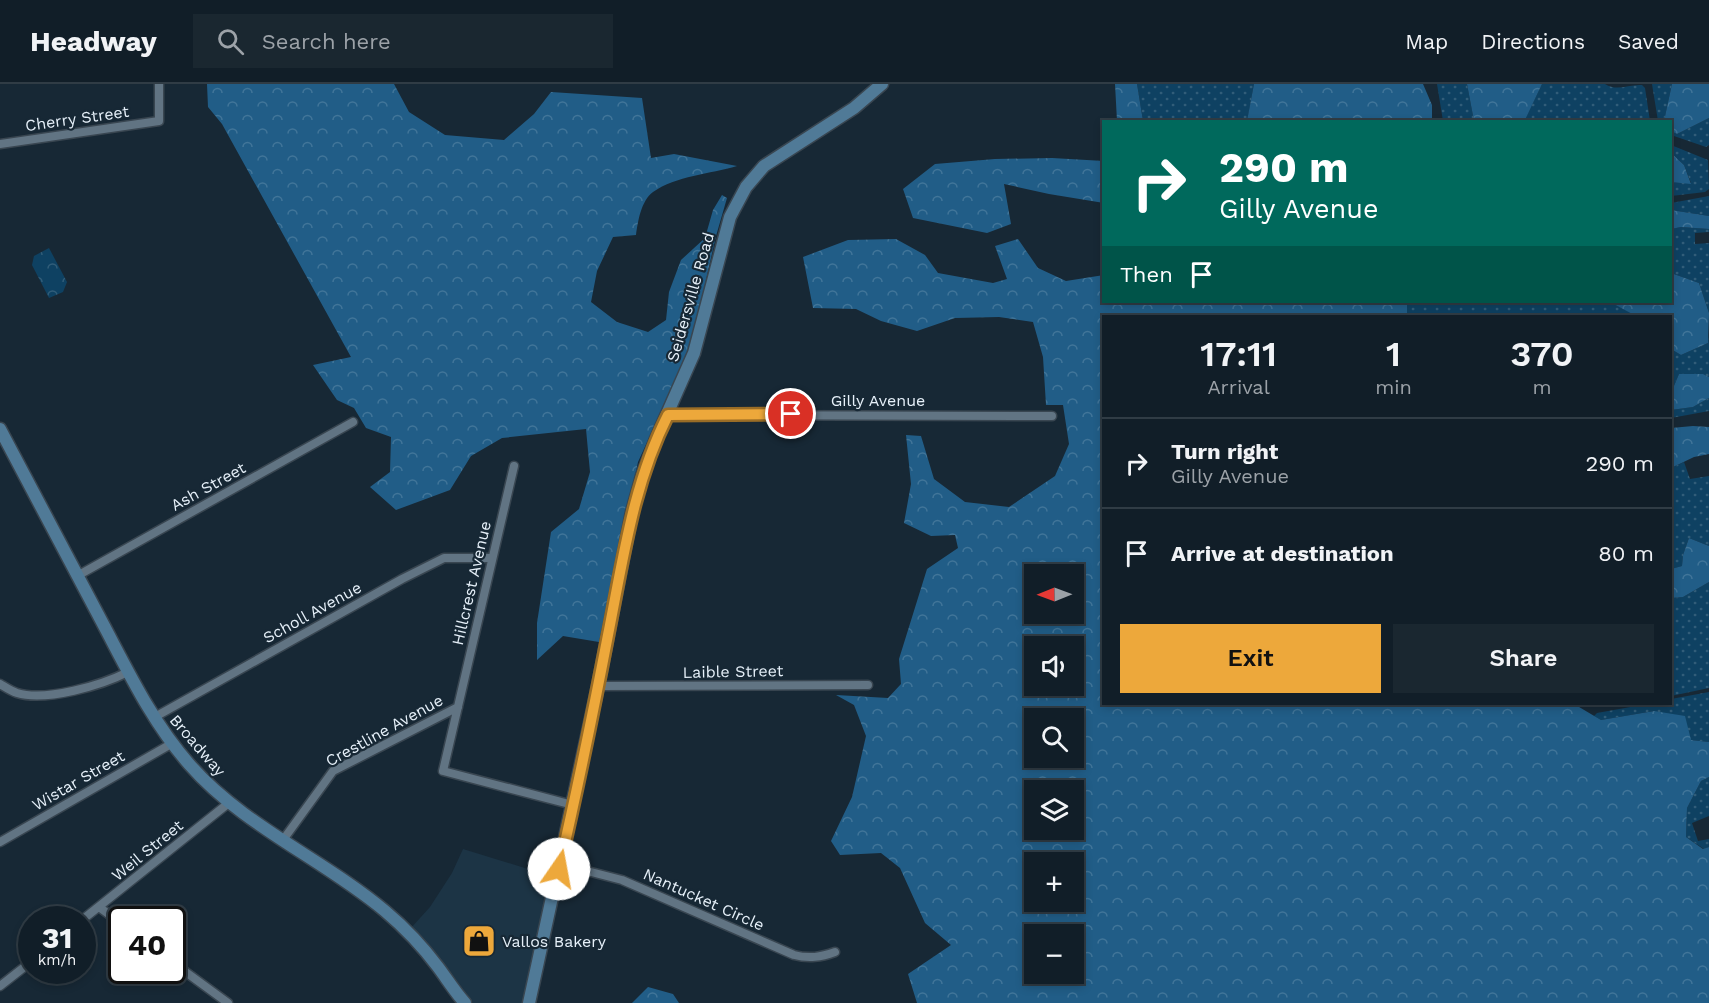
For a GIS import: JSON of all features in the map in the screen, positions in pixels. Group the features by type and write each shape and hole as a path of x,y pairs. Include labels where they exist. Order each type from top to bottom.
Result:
{"street":[{"name":"Cherry Street","path":"0,144 159,121 159,84"},
{"name":"Seidersville Road","path":"529,1003 598,686 632,512 652,448 694,353 730,217 746,187 773,159 841,117 882,84"},
{"name":"Gilly Avenue","path":"668,415 1052,416"},
{"name":"Ash Street","path":"77,576 353,422"},
{"name":"Broadway","path":"0,429 128,672 171,744 190,766 230,802 354,886 387,912 436,965 463,1001"},
{"name":"Hillcrest Avenue","path":"514,466 443,771 573,805"},
{"name":"Scholl Avenue","path":"153,717 444,558 492,558"},
{"path":"0,684 25,694 48,694 98,685 128,672"},
{"name":"Laible Street","path":"598,686 868,686"},
{"name":"Crestline Avenue","path":"283,840 333,771 458,707"},
{"name":"Wistar Street","path":"0,842 171,744"},
{"name":"Weil Street","path":"96,909 230,802"},
{"name":"Nantucket Circle","path":"560,864 622,880 794,955 809,958 835,952"},
{"path":"99,907 108,914"},
{"path":"0,986 18,972"},
{"path":"186,972 228,1003"}],"shaded area":[{"path":"463,849 528,869 549,878 523,1003 473,1003 438,956 411,928 430,907 452,873"}],"green space":[{"path":"207,84 394,84 409,112 445,135 504,140 534,114 551,92 642,98 651,158 674,154 737,166 672,182 653,192 643,206 636,235 613,237 597,271 591,302 617,322 648,332 666,320 669,292 681,260 705,238 713,210 722,195 727,198 691,346 638,462 599,642 563,636 537,660 537,623 551,532 579,509 590,472 586,429 502,438 471,456 450,490 396,510 370,487 390,472 391,437 366,428 354,408 337,400 313,365 351,357 222,124 208,107"},
{"path":"1115,84 1137,84 1143,120 1117,120"},
{"path":"1137,84 1254,84 1247,120 1143,120"},
{"path":"1254,84 1423,84 1432,105 1432,120 1247,120"},
{"path":"1437,84 1467,84 1474,120 1443,120"},
{"path":"1467,84 1542,84 1525,120 1474,120"},
{"path":"1542,84 1605,84 1619,88 1642,85 1645,88 1650,120 1524,120"},
{"path":"1652,84 1672,84 1664,120 1658,120"},
{"path":"1672,84 1709,84 1709,118 1677,134 1672,132 1672,120 1664,120"},
{"path":"1709,118 1709,145 1706,147 1672,135 1672,132 1677,134"},
{"path":"1672,145 1708,160 1709,189 1705,192 1672,196 1672,182 1691,183 1684,165 1672,154"},
{"path":"1672,154 1684,165 1691,184 1672,182"},
{"path":"1052,158 1102,161 1102,203 1004,184 1011,224 987,233 913,218 903,189 935,164 995,159"},
{"path":"1709,196 1709,216 1672,210 1672,203"},
{"path":"1672,210 1709,216 1709,229 1681,227 1672,229"},
{"path":"1681,227 1709,229 1709,232 1695,233 1695,244 1709,243 1709,313 1699,283 1672,273 1672,229"},
{"path":"896,239 925,255 938,273 993,283 1007,279 995,246 1018,239 1038,268 1066,281 1102,275 1102,303 1407,303 1407,315 1102,315 1102,705 1576,705 1601,720 1654,711 1685,716 1691,740 1709,742 1709,777 1701,781 1687,808 1686,837 1703,849 1709,847 1709,1003 917,1003 908,974 951,945 925,923 900,868 881,853 840,855 831,841 852,797 866,736 854,705 836,695 888,698 901,684 899,659 927,569 958,548 955,535 931,536 904,523 911,484 906,435 921,436 934,479 965,502 1009,507 1055,476 1069,444 1063,405 1046,405 1043,357 1033,322 999,317 955,318 917,331 881,321 856,309 813,308 803,257 848,240"},
{"path":"49,248 67,282 63,292 49,298 32,265 34,256"},
{"path":"1672,273 1699,283 1709,313 1708,343 1681,355 1672,350 1672,315 1634,315 1612,303 1672,303"},
{"path":"1407,303 1612,303 1635,315 1407,315"},
{"path":"1709,335 1709,377 1702,374 1679,374 1672,391 1672,350 1681,355 1708,343"},
{"path":"1679,374 1703,374 1709,377 1709,398 1693,407 1672,410 1672,391"},
{"path":"1709,398 1709,411 1672,418 1672,410 1693,407"},
{"path":"1709,427 1709,454 1694,457 1672,468 1672,428"},
{"path":"1684,462 1690,479 1709,476 1709,546 1689,538 1682,566 1672,569 1672,468"},
{"path":"1689,538 1709,546 1709,582 1683,597 1672,598 1672,569 1682,566"},
{"path":"1709,582 1709,688 1672,696 1672,598 1683,597"},
{"path":"1709,692 1709,742 1691,740 1654,711 1601,720 1594,716 1597,713 1641,705 1672,705 1672,699"},
{"path":"1709,777 1709,816 1692,823 1698,841 1709,839 1709,847 1704,849 1686,837 1687,808 1701,781"},
{"path":"648,987 673,994 679,1003 632,1003"}],"place":[{"name":"Vallos Bakery","path":"479,941"}],"route":[{"path":"559,869 630,522 642,476 656,438 668,415 791,414"}]}
